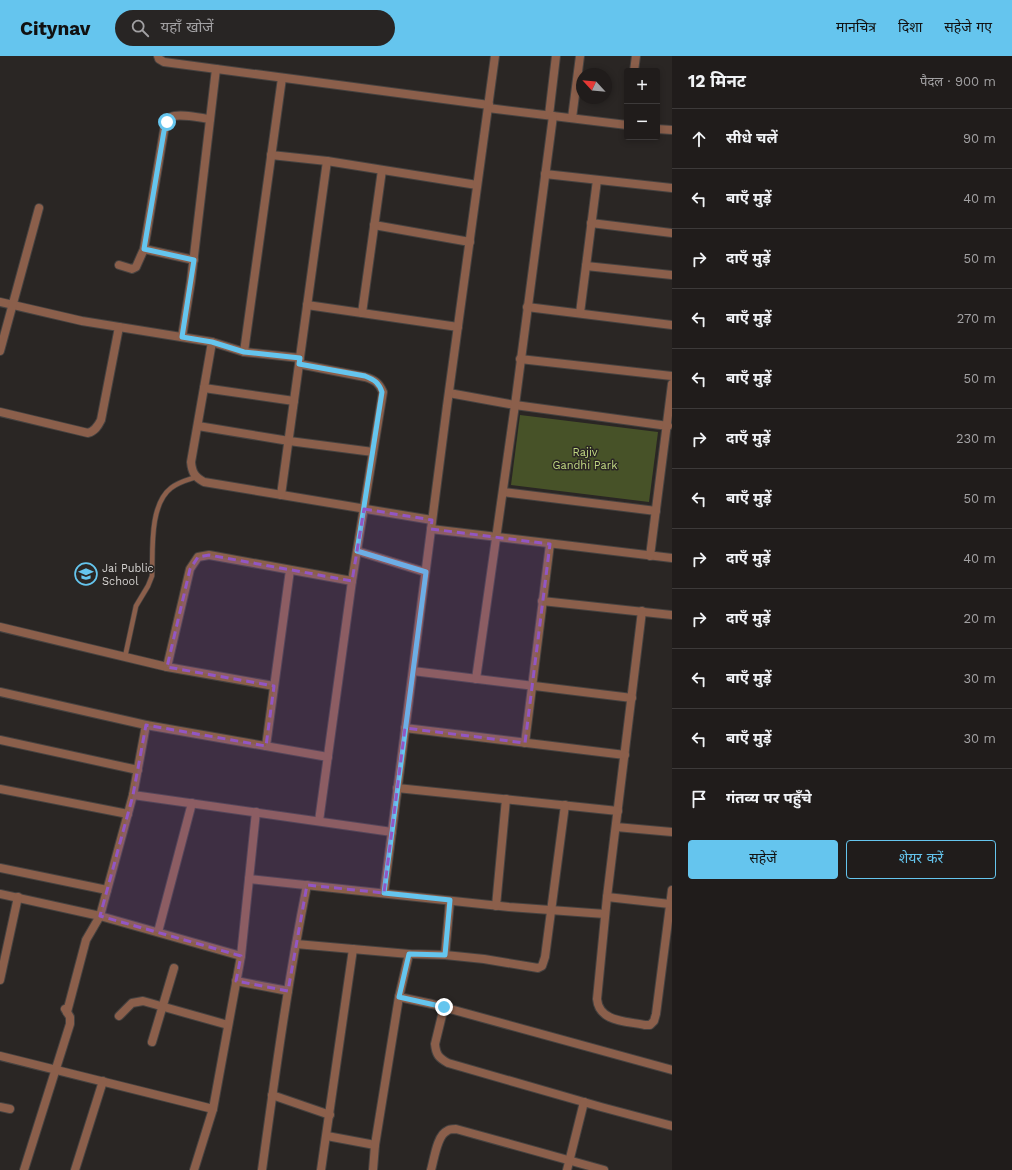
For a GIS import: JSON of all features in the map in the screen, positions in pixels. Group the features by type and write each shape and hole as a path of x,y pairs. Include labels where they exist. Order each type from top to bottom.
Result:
{"street":[{"path":"158,56 159,59 164,62 551,116 624,124"},
{"path":"384,893 449,393 495,56"},
{"path":"476,679 515,405 545,174 556,56"},
{"path":"572,118 580,56"},
{"path":"634,68 636,56"},
{"path":"182,337 194,260 216,69"},
{"path":"244,352 282,78"},
{"path":"119,265 132,269 136,267 144,249 164,131 167,122 170,118 177,116 210,119"},
{"path":"660,128 672,130"},
{"path":"271,154 327,161 478,185"},
{"path":"281,495 327,161"},
{"path":"362,313 382,170"},
{"path":"545,174 672,188"},
{"path":"580,313 597,180"},
{"path":"0,351 39,208"},
{"path":"591,223 672,233"},
{"path":"374,225 470,242"},
{"path":"144,249 194,260"},
{"path":"586,266 672,275"},
{"path":"0,302 82,321 212,342 244,352 300,361 365,376 374,379 379,385 382,392 352,581 319,821"},
{"path":"307,305 458,327"},
{"path":"527,307 672,324"},
{"path":"0,412 88,433 92,432 101,420 119,327"},
{"path":"212,342 192,462 192,471 196,477 204,482 364,509 496,537 672,558"},
{"path":"520,359 672,376"},
{"path":"650,556 668,426 672,384"},
{"path":"204,388 294,401"},
{"path":"449,393 515,405 668,426"},
{"path":"198,426 373,452"},
{"path":"503,492 656,511"},
{"path":"525,743 550,544"},
{"path":"357,551 426,572"},
{"path":"168,667 190,569 198,557 209,555 352,581"},
{"path":"266,746 290,570"},
{"path":"542,601 672,615"},
{"path":"642,611 596,999 597,1007 602,1013 610,1018 645,1025 650,1025 654,1021 669,931 672,890"},
{"path":"0,627 168,667 274,686"},
{"path":"413,671 632,698"},
{"path":"0,692 146,725 328,757"},
{"path":"24,1170 70,1024 70,1016 66,1010 86,940 100,916 128,814 146,725"},
{"path":"405,728 625,755"},
{"path":"0,740 138,770"},
{"path":"398,788 618,811"},
{"path":"0,789 128,814"},
{"path":"133,795 392,832"},
{"path":"496,906 506,799"},
{"path":"158,932 192,803"},
{"path":"296,944 409,954 445,955 538,968 542,966 545,958 564,805"},
{"path":"194,1170 213,1109 241,956 256,812"},
{"path":"616,827 672,832"},
{"path":"0,868 107,890"},
{"path":"249,879 496,906 605,914"},
{"path":"262,1170 288,991 307,886"},
{"path":"0,894 100,916 241,956"},
{"path":"0,980 18,897"},
{"path":"607,897 670,904"},
{"path":"445,955 450,900"},
{"path":"321,1170 353,949"},
{"path":"373,1170 375,1145 399,997 409,954"},
{"path":"152,1042 174,968"},
{"path":"236,981 288,991"},
{"path":"399,997 444,1007 672,1070"},
{"path":"119,1016 128,1007 137,1002 143,1001 228,1025"},
{"path":"444,1007 435,1044 435,1050 439,1058 448,1063 672,1126"},
{"path":"0,1056 213,1109"},
{"path":"75,1170 103,1081"},
{"path":"272,1095 330,1115"},
{"path":"567,1170 584,1102"},
{"path":"0,1106 10,1109"},
{"path":"432,1170 442,1134 447,1130 456,1128 604,1170"},
{"path":"327,1136 375,1145"}],"lane":[{"path":"125,657 136,606 152,576 155,516 158,504 170,489 179,483 196,477"}],"highlighted area":[{"path":"364,509 432,520 431,529 550,544 525,743 405,728 384,893 307,885 288,991 236,981 241,956 100,916 133,795 146,725 266,746 274,686 167,667 190,569 198,557 209,555 352,581"}],"green space":[{"name":"Rajiv Gandhi Park","path":"520,415 658,432 649,502 511,485"}],"place":[{"name":"Jai Public School","path":"86,574"}],"route":[{"path":"167,122 164,131 144,249 194,260 182,337 212,342 244,352 300,358 299,364 374,379 382,392 357,551 426,572 384,893 450,900 445,955 409,954 399,997 444,1007"}]}
